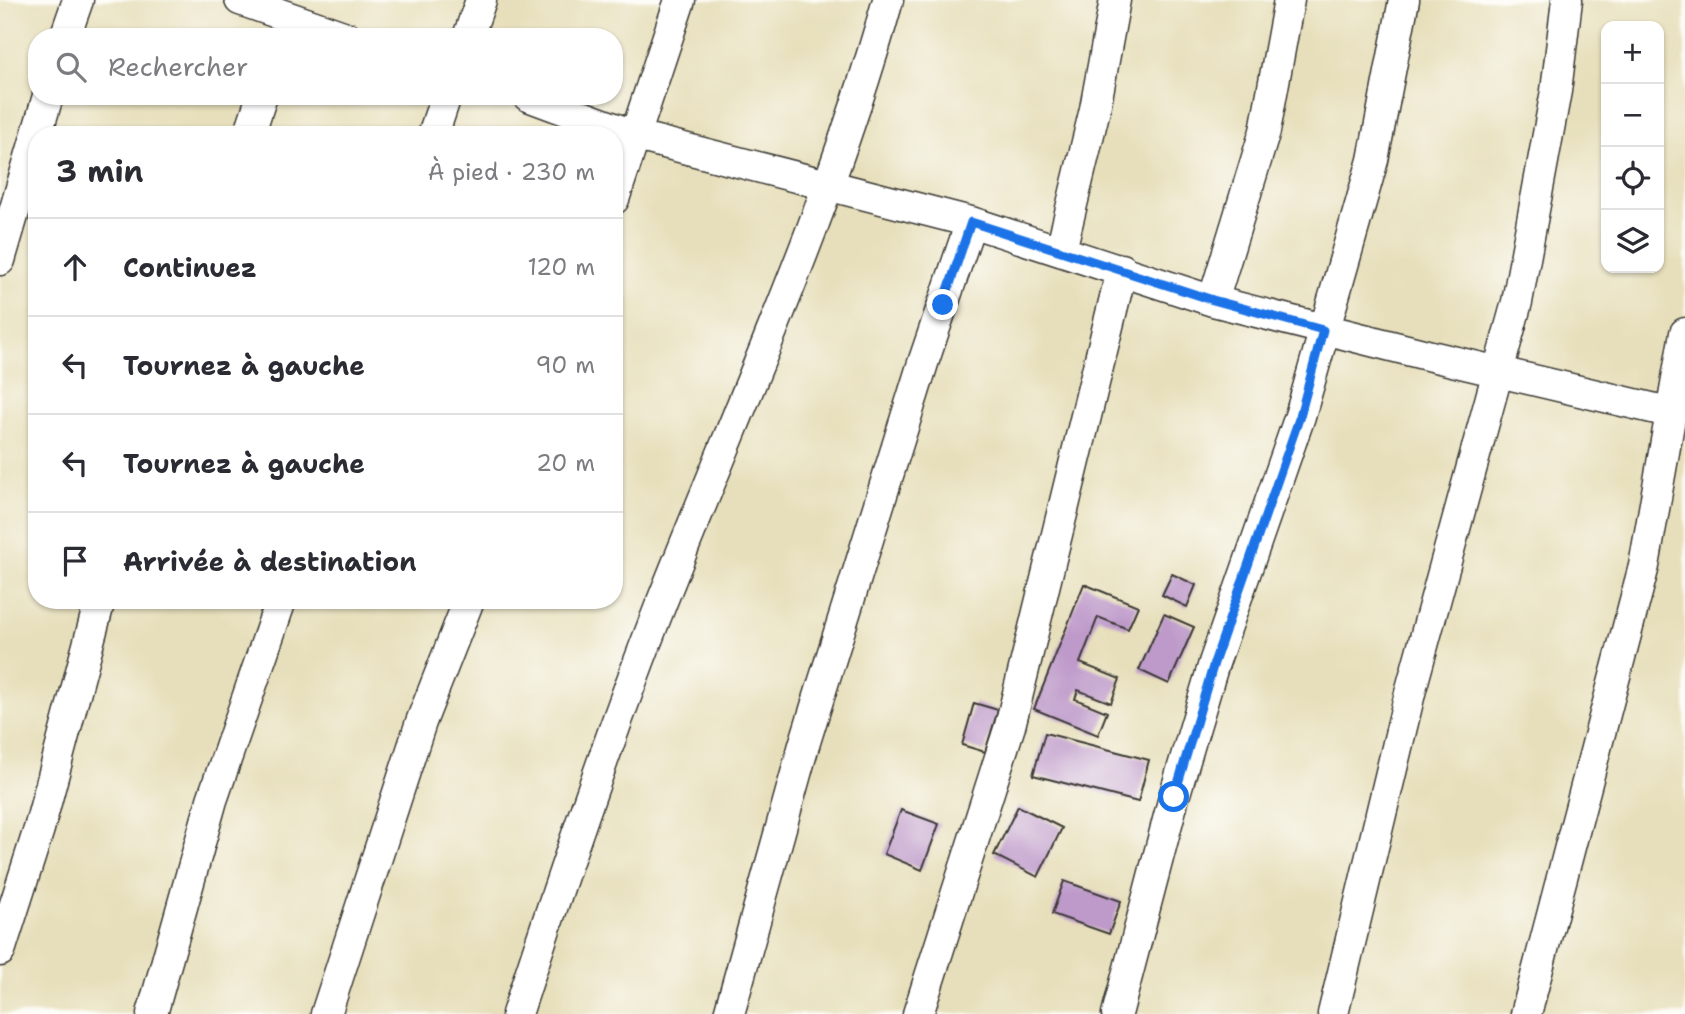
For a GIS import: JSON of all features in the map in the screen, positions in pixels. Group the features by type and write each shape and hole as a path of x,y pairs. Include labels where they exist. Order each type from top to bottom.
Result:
{"street":[{"path":"68,28 78,0"},
{"path":"240,0 316,28"},
{"path":"471,28 481,0"},
{"path":"623,169 680,0"},
{"path":"517,1014 596,781 660,607 748,396 829,183 888,0"},
{"path":"1061,250 1095,109 1115,0"},
{"path":"1213,300 1265,131 1289,0"},
{"path":"1117,1014 1178,785 1231,612 1300,416 1373,160 1404,0"},
{"path":"1333,1014 1411,689 1517,302 1556,91 1567,0"},
{"path":"39,126 45,105"},
{"path":"252,126 259,105"},
{"path":"436,126 443,105"},
{"path":"551,105 609,126"},
{"path":"623,131 971,222 1213,300 1323,330 1673,413"},
{"path":"0,260 28,164"},
{"path":"729,1014 804,745 923,363 971,222"},
{"path":"918,1014 1010,726 1122,269"},
{"path":"1526,1014 1644,566 1685,333"},
{"path":"0,951 39,830 98,609"},
{"path":"152,1014 212,800 278,609"},
{"path":"327,1014 421,722 465,609"}],"building":[{"path":"1172,574 1196,585 1187,607 1162,595"},
{"path":"1084,584 1138,606 1128,629 1098,617 1080,663 1120,679 1111,703 1078,690 1075,699 1107,712 1098,735 1034,709"},
{"path":"1164,614 1194,627 1169,684 1139,670"},
{"path":"974,703 998,710 985,752 962,745"},
{"path":"1045,733 1149,760 1138,802 1033,775"},
{"path":"1018,806 1062,828 1038,877 994,855"},
{"path":"901,810 939,824 922,870 884,854"},
{"path":"1064,881 1121,901 1109,934 1052,914"}],"route":[{"path":"943,305 971,222 1213,300 1323,330 1300,416 1214,663 1174,797"}]}
